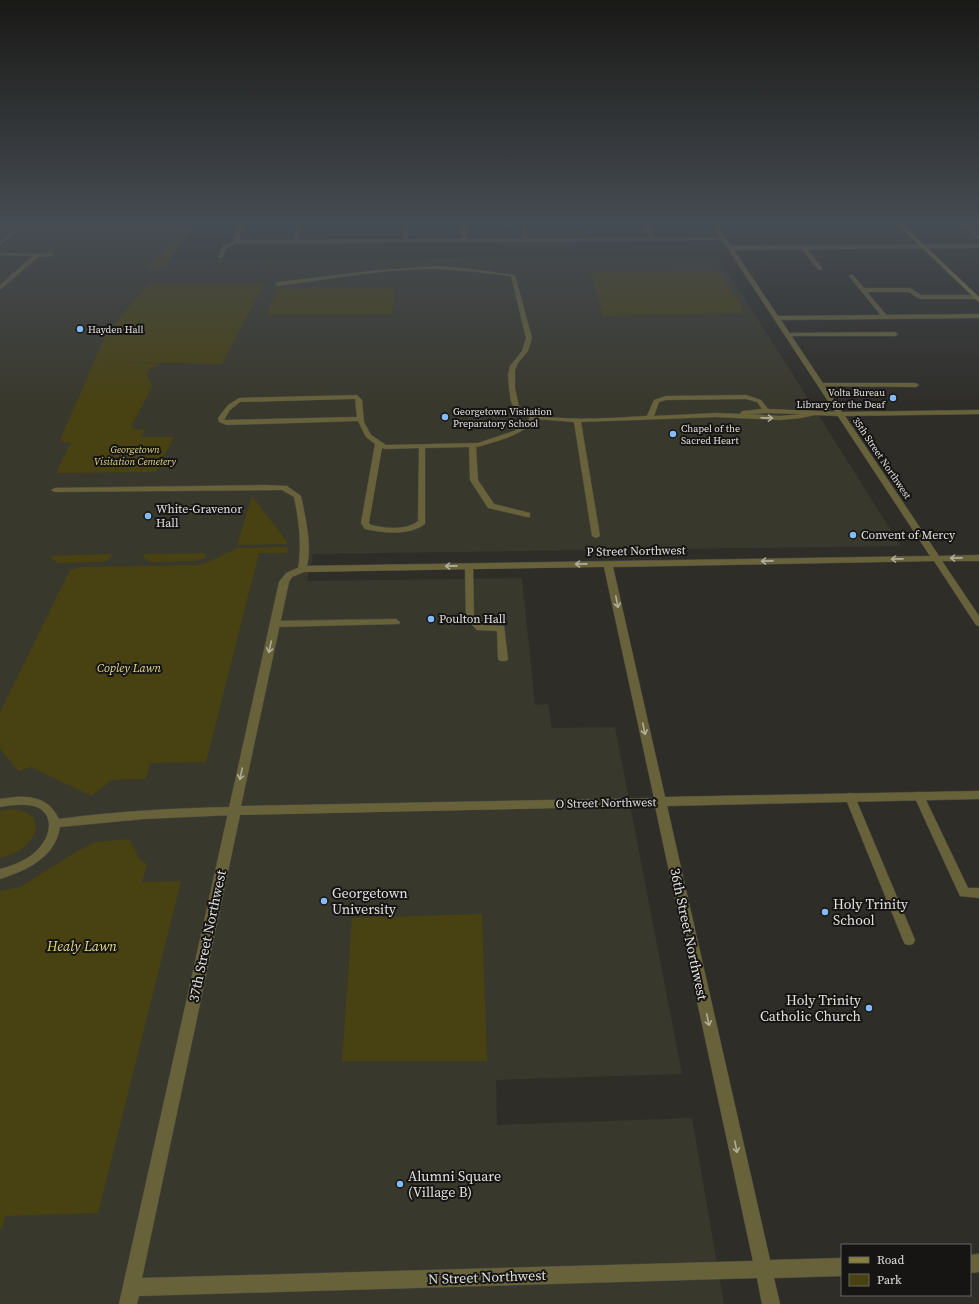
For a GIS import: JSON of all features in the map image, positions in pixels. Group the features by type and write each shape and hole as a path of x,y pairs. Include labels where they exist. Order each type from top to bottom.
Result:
{"street":[{"name":"35th Street Northwest","path":"754,285 979,623"},
{"path":"963,285 977,298"},
{"path":"776,318 979,316"},
{"path":"840,414 979,412"},
{"name":"P Street Northwest","path":"297,571 469,566 979,558"},
{"name":"36th Street Northwest","path":"608,564 771,1304"},
{"name":"37th Street Northwest","path":"128,1304 284,582 286,578 297,571"},
{"name":"O Street Northwest","path":"234,811 979,795"},
{"name":"N Street Northwest","path":"132,1287 841,1268"}],"lane":[{"path":"516,285 529,338 528,348 512,368 512,399 517,410 524,415 542,420 728,416 783,419 800,418 812,414"},
{"path":"858,285 885,317"},
{"path":"862,290 910,290 921,297 977,298"},
{"path":"788,335 895,334"},
{"path":"821,385 916,385"},
{"path":"360,419 227,423 221,421 221,418 233,402 239,400 357,397 359,400 360,419 368,436 385,447 479,445 506,437 526,426 533,418"},
{"path":"650,418 656,400 666,398 746,397 759,400 766,411"},
{"path":"728,416 766,411 798,411 812,414 840,414"},
{"path":"577,419 596,536"},
{"path":"379,443 365,523 368,527 375,529 413,528 420,525 422,522 422,446"},
{"path":"472,445 474,480 491,506 527,515"},
{"path":"55,490 284,488 297,496 304,525 304,558 297,571"},
{"path":"469,566 470,619 480,628 501,628 503,659"},
{"path":"275,624 396,622"},
{"path":"919,796 964,893 979,893"},
{"path":"850,798 909,940"},
{"path":"0,803 17,800 32,801 44,806 52,813 55,824 53,836 45,849 32,860 15,870 0,874"},
{"path":"55,824 97,818 158,813 234,811"}],"shaded area":[{"name":"Georgetown University","path":"0,285 736,285 901,546 313,554 307,581 522,578 535,705 548,704 552,728 615,727 682,1074 496,1080 497,1125 692,1118 724,1304 0,1304"}],"green space":[{"name":"Georgetown Visitation Cemetery","path":"147,285 264,285 222,364 102,362 160,364 148,370 147,376 152,387 131,426 134,429 146,430 140,437 174,437 156,472 56,473 71,442 65,443 60,440 106,334"},
{"path":"595,285 727,285 742,306 743,313 603,316"},
{"path":"395,288 392,314 267,315 277,289"},
{"path":"252,496 288,543 287,544 237,545"},
{"name":"Copley Lawn","path":"288,547 287,553 259,553 206,762 150,763 146,779 112,780 91,796 31,767 18,771 0,748 0,712 70,570 82,567 199,565 238,548"},
{"path":"113,554 108,560 102,562 58,563 48,556"},
{"path":"144,554 206,554 204,558 196,561 151,562 143,558"},
{"path":"13,809 29,814 34,819 36,831 28,843 21,849 13,854 0,858 0,811"},
{"name":"Healy Lawn","path":"129,839 140,860 147,864 142,882 181,881 98,1213 5,1216 2,1229 0,1229 0,891 20,887 76,852 95,842"},
{"path":"482,914 487,1061 342,1061 352,918"}],"place":[{"name":"Hayden Hall","path":"80,329"},
{"name":"Volta Bureau Library for the Deaf","path":"893,398"},
{"name":"Georgetown Visitation Preparatory School","path":"445,417"},
{"name":"Chapel of the Sacred Heart","path":"673,434"},
{"name":"White-Gravenor Hall","path":"148,516"},
{"name":"Convent of Mercy","path":"853,535"},
{"name":"Poulton Hall","path":"431,619"},
{"name":"Georgetown University","path":"324,901"},
{"name":"Holy Trinity School","path":"825,912"},
{"name":"Holy Trinity Catholic Church","path":"869,1008"},
{"name":"Alumni Square (Village B)","path":"400,1184"}]}
